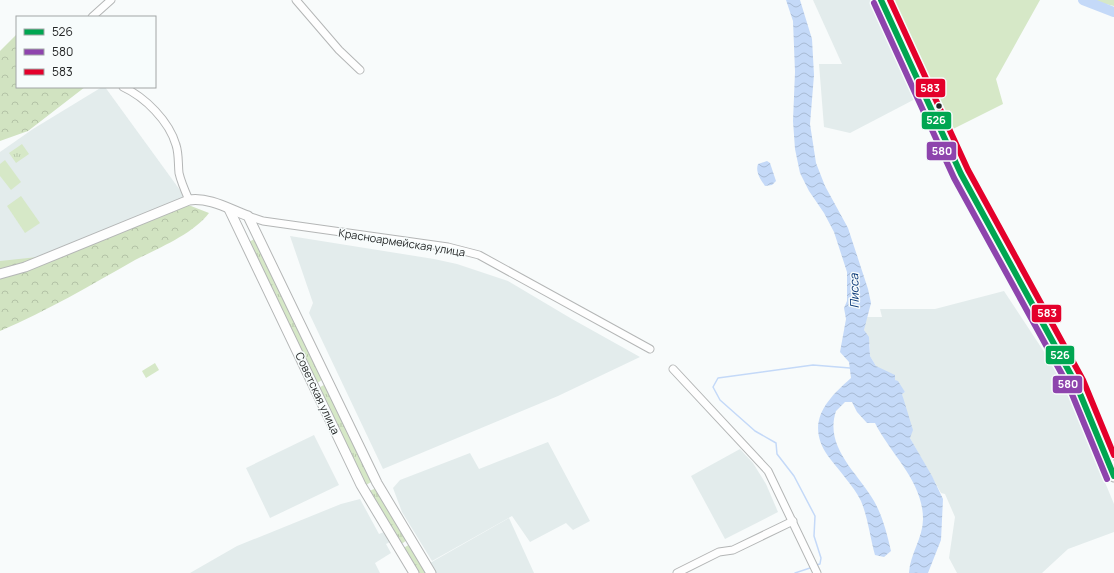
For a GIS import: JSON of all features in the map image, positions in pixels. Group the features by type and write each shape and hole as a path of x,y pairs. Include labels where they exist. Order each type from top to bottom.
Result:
{"main road":[{"path":"881,0 961,174 1076,384 1114,476"},
{"path":"0,274 25,267 189,200"},
{"name":"Красноармейская улица","path":"189,200 203,200 248,216"},
{"name":"Советская улица","path":"229,209 362,485 414,573"},
{"name":"Советская улица","path":"248,216 377,483 431,573"}],"street":[{"path":"93,16 111,0"},
{"path":"296,0 339,50 360,70"},
{"path":"125,88 138,95 146,102 172,137 176,145 181,181 189,200"},
{"name":"Красноармейская улица","path":"248,216 263,221 448,247 479,255 650,349"},
{"path":"673,369 768,471 817,573"},
{"path":"677,573 719,552 733,550 793,521"},
{"path":"399,548 411,540"}],"shaded area":[{"path":"813,0 875,0 919,97 850,133 824,127 819,64 842,64"},
{"path":"100,88 106,88 185,197 27,262 0,270 0,152 33,129"},
{"path":"290,236 434,259 457,264 508,281 640,357 558,396 383,469 309,313 313,303"},
{"path":"1004,291 1062,379 1114,504 1114,532 1068,549 1042,573 957,573 949,558 955,517 945,494 941,493 910,438 902,394 905,392 895,380 876,366 870,356 870,345 864,330 865,323 867,317 882,317 880,309 935,309"},
{"path":"314,435 339,485 270,518 246,468"},
{"path":"548,442 590,521 573,530 566,523 530,542 512,516 432,561 402,512 393,488 400,480 470,453 479,469"},
{"path":"740,449 753,463 766,484 778,512 725,539 691,476"},
{"path":"360,499 379,534 384,532 390,542 386,544 391,553 375,563 380,573 190,573 237,546 341,504"},
{"path":"509,518 534,573 436,573 430,563"}],"green space":[{"path":"891,0 1040,0 996,79 1003,104 951,130"},
{"path":"1088,0 1114,0 1114,6"},
{"path":"16,35 16,88 84,88 28,131 0,141 0,51"},
{"path":"22,144 29,154 16,163 9,153"},
{"path":"5,160 21,182 11,190 0,176 0,164"},
{"path":"21,196 40,223 25,233 7,206"},
{"path":"175,203 191,206 209,213 194,228 175,240 135,260 52,306 0,331 0,261 47,256"},
{"path":"256,238 323,379 316,384 249,242"},
{"path":"155,363 159,370 146,378 142,371"},
{"path":"326,384 373,481 366,485 318,388"},
{"path":"377,488 407,540 400,545 369,491"},
{"path":"410,544 427,573 417,573 402,549"}],"water":[{"name":"Писса","path":"786,0 800,0 812,39 814,75 810,124 816,163 825,186 848,228 868,289 871,303 864,330 869,337 870,356 876,366 895,375 895,380 898,381 905,392 902,394 913,430 910,438 932,476 943,499 941,540 928,573 909,573 921,533 923,519 922,505 912,480 875,423 867,423 857,412 852,402 845,402 836,411 833,424 834,436 838,448 844,459 874,501 882,519 891,551 884,557 875,555 861,501 828,456 821,444 818,433 822,413 827,404 851,378 849,362 840,352 846,319 844,308 847,301 847,272 834,232 800,173 795,149 793,121 795,72 793,21"},
{"path":"767,161 770,163 776,181 772,185 765,186 759,176 757,167 758,164"}],"waterway":[{"path":"1083,0 1114,12"},
{"path":"816,565 820,564 821,558 814,536 815,516 794,476 777,454 776,443 755,431 720,400 713,387 718,378 813,365 850,368"},
{"path":"795,573 813,567"}],"transit line":[{"name":"526","path":"881,0 961,174 1076,384 1114,476"},
{"name":"583","path":"890,0 968,170 1083,380 1114,455"},
{"name":"580","path":"874,3 954,178 1069,387 1107,479"}]}
